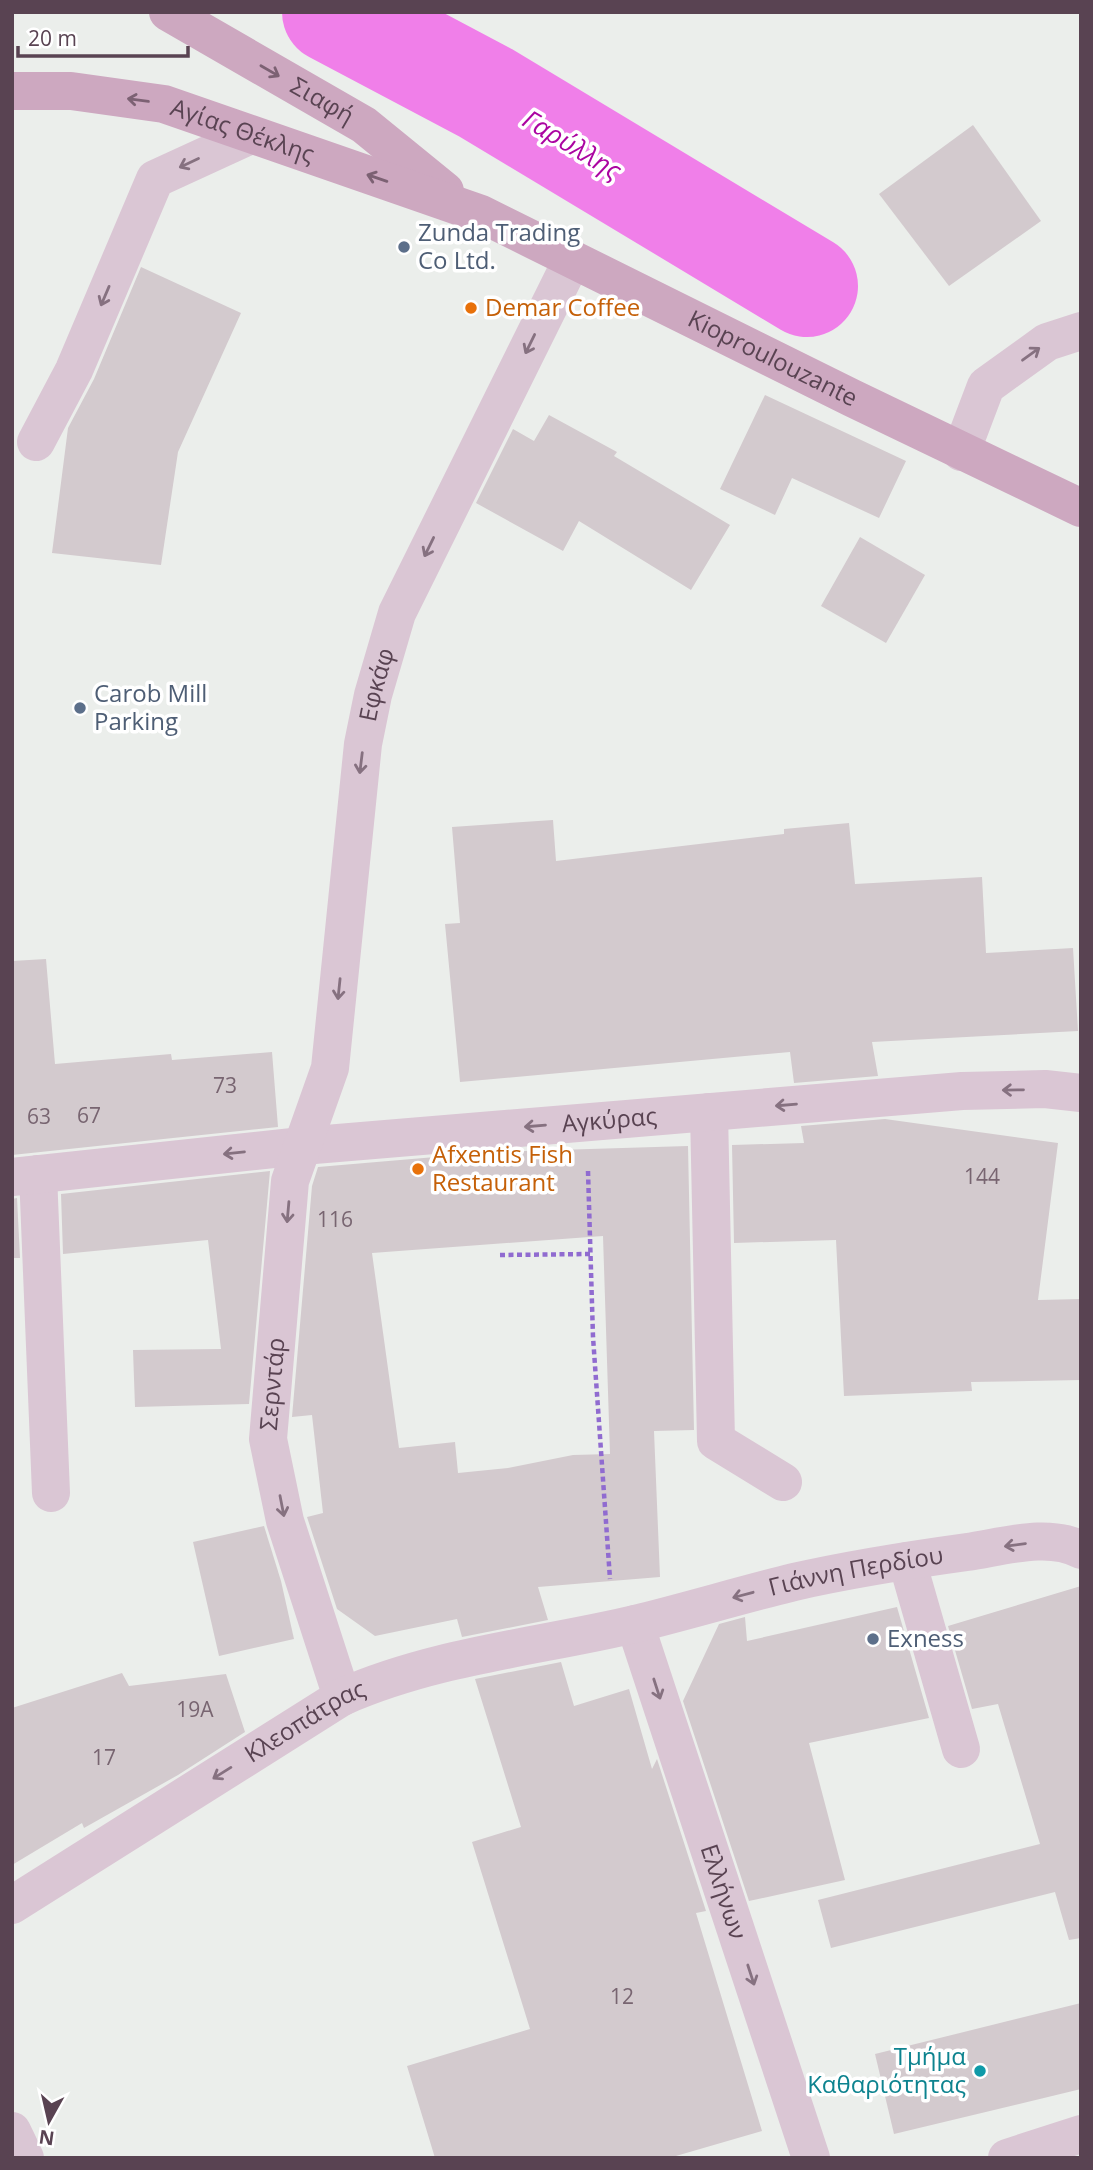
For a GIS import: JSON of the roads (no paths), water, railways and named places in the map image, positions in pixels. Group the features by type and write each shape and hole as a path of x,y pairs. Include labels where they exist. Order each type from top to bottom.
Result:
{"main road":[{"name":"Σιαφή","path":"168,12 363,125 465,208"},
{"name":"Αγίας Θέκλης","path":"12,91 71,90 164,104 465,208"},
{"name":"Kioproulouzante","path":"465,208 961,452 1081,508"}],"street":[{"path":"36,442 74,370 155,179 251,135"},
{"name":"Εφκάφ","path":"302,1146 330,1068 363,744 373,695 397,613 572,260"},
{"path":"961,452 986,386 1047,342 1081,331"},
{"name":"Αγκύρας","path":"25,1175 302,1146 962,1091 1045,1089 1081,1093"},
{"path":"709,1112 716,1441 783,1482"},
{"name":"Σερντάρ","path":"302,1146 290,1181 268,1440 285,1521 342,1697"},
{"path":"25,1175 51,1493"},
{"name":"Γιάννη Περδίου","path":"624,1626 795,1582 907,1561 1026,1543 1065,1541 1081,1550"},
{"path":"907,1561 961,1749"},
{"name":"Κλεοπάτρας","path":"12,1905 342,1697 385,1679 434,1665 624,1626"},
{"name":"Ελλήνων","path":"624,1626 811,2158"},
{"path":"12,2131 25,2158"},
{"path":"1007,2158 1081,2134"}],"waterway":[{"name":"Γαρύλλης","path":"333,12 486,93 807,286"}],"place":[{"name":"Zunda Trading Co Ltd.","path":"404,247"},
{"name":"Demar Coffee","path":"471,308"},
{"name":"Carob Mill Parking","path":"80,708"},
{"name":"Afxentis Fish Restaurant","path":"418,1169"},
{"name":"Exness","path":"873,1639"},
{"name":"Τμήμα Καθαριότητας","path":"980,2071"}]}
